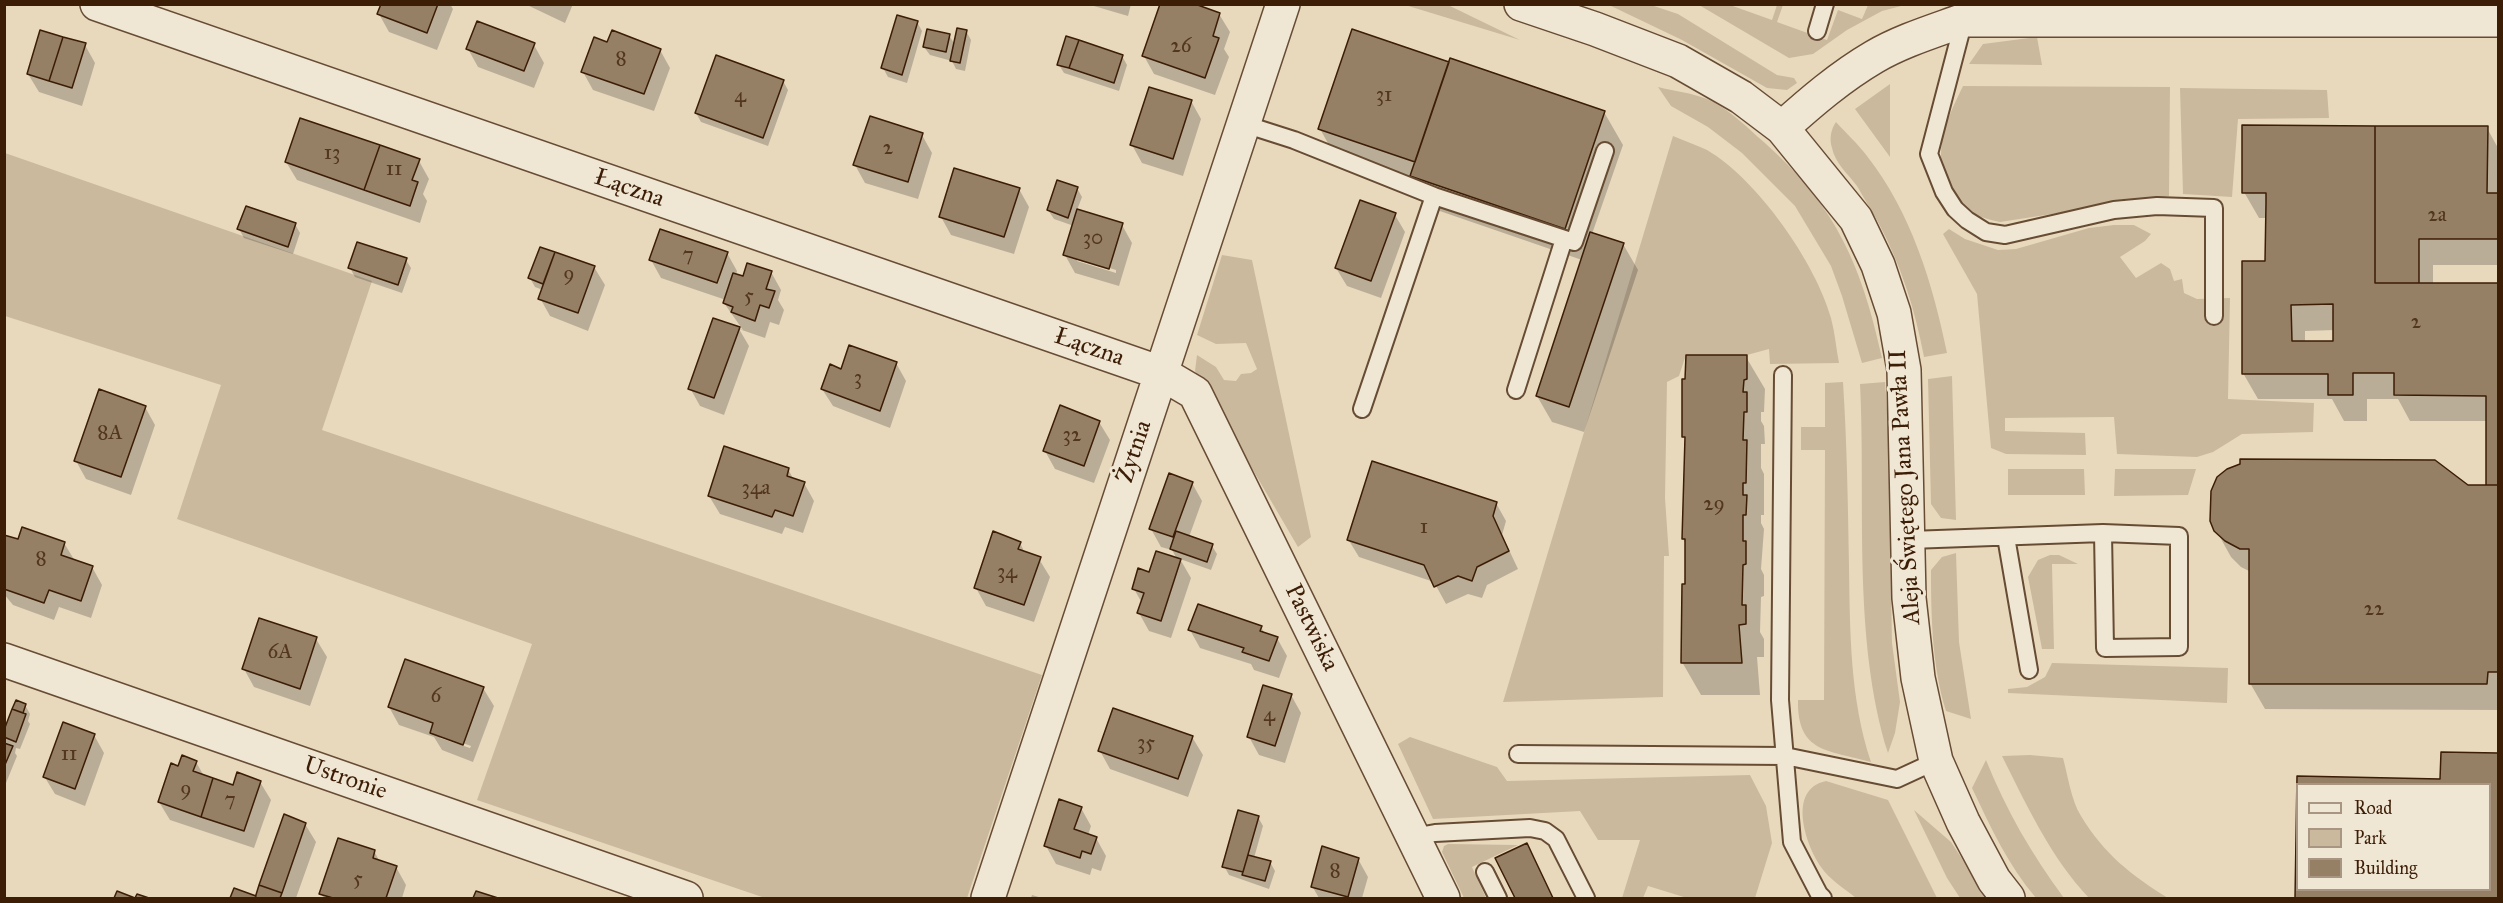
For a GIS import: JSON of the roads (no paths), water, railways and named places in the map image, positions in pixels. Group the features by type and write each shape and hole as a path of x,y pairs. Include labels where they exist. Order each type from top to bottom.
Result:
{"street":[{"name":"Łączna","path":"97,4 1161,373"},
{"name":"Żytnia","path":"988,898 1283,4"},
{"name":"Aleja Świętego Jana Pawła II","path":"1521,4 1678,61 1741,97 1782,128 1856,219 1878,265 1894,313 1904,370 1910,540 1909,598 1918,678 1936,760 1994,880 2008,898"},
{"path":"1782,128 1816,97 1875,56 1964,20 2262,12 2499,20"},
{"name":"Pastwiska","path":"1161,373 1195,393 1443,898"},
{"name":"Ustronie","path":"4,660 686,898"}],"lane":[{"path":"1817,31 1826,4"},
{"path":"1964,20 1929,154 1944,192 1955,209 1986,232 2005,235 2114,210 2157,206 2214,208 2214,316"},
{"path":"1244,124 1294,140 1434,196 1574,242 1605,151"},
{"path":"1362,409 1434,196"},
{"path":"1516,390 1564,239"},
{"path":"1783,375 1780,700 1792,842 1823,898"},
{"path":"1910,540 2103,533 2179,536 2179,647 2105,648 2103,533"},
{"path":"2006,537 2029,670"},
{"path":"1518,754 1785,756 1897,779 1936,760"},
{"path":"1413,837 1435,833 1530,828 1545,831 1557,839 1586,898"},
{"path":"1485,872 1498,898"}]}
